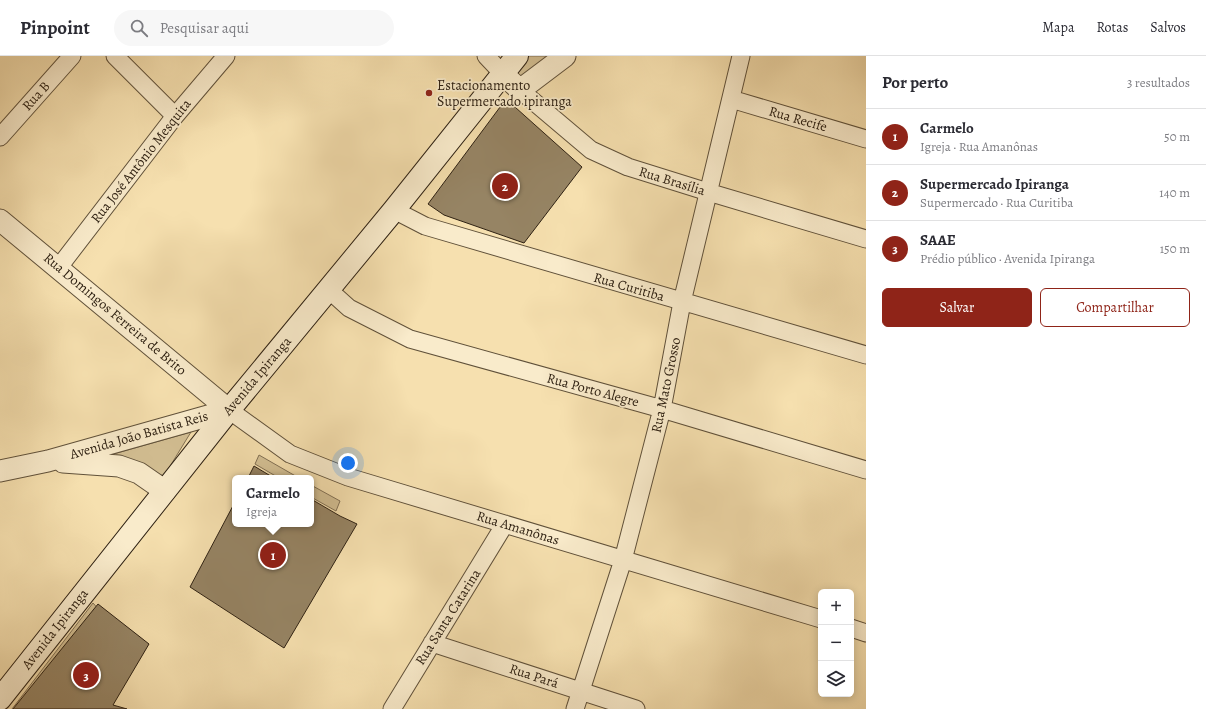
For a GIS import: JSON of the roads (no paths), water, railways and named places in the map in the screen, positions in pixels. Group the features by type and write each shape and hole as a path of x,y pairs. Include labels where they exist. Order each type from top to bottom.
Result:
{"main road":[{"name":"Avenida Ipiranga","path":"0,699 229,410 329,290 517,56"}],"street":[{"name":"Rua B","path":"0,137 72,56"},
{"path":"116,56 175,116"},
{"name":"Rua José Antônio Mesquita","path":"59,267 175,116 226,56"},
{"path":"486,56 503,74"},
{"path":"520,90 565,56"},
{"name":"Rua Mato Grosso","path":"575,709 623,560 662,409 682,302 741,56"},
{"name":"Rua Brasília","path":"503,74 591,150 628,167 866,238"},
{"name":"Rua Recife","path":"731,99 866,139"},
{"name":"Rua Curitiba","path":"394,210 425,226 866,355"},
{"name":"Rua Domingos Ferreira de Brito","path":"0,220 59,267 229,410"},
{"name":"Rua Porto Alegre","path":"329,290 349,308 410,339 662,409 866,470"},
{"name":"Avenida João Batista Reis","path":"0,471 48,461 229,410"},
{"name":"Rua Amanônas","path":"229,410 290,454 348,476 818,618"},
{"name":"Avenida João Batista Reis","path":"48,461 119,466 139,474 166,491"},
{"name":"Rua Santa Catarina","path":"392,709 505,524"},
{"path":"854,629 866,633"},
{"name":"Rua Pará","path":"432,643 636,709"}],"place":[{"name":"Estacionamento Supermercado ipiranga","path":"429,93"},
{"name":"Supermercado Ipiranga","path":"505,186"},
{"name":"Carmelo","path":"273,555"},
{"name":"SAAE","path":"86,675"}]}
